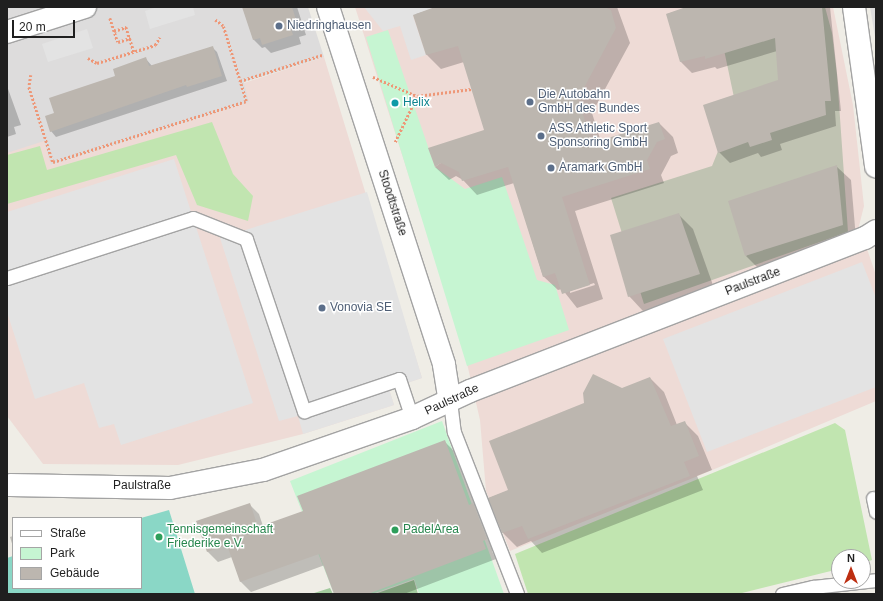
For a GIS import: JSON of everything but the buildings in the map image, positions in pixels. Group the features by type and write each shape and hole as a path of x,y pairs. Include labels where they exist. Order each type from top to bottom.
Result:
{"street":[{"path":"7,32 85,7"},
{"path":"854,7 876,166"},
{"name":"Stoodtstraße","path":"331,8 347,66 444,365 450,401"},
{"name":"Paulstraße","path":"10,485 170,488 263,470 412,418 450,401 470,390 865,238 876,231"}],"lane":[{"path":"7,278 193,218 246,239 304,411 399,379 412,418"},
{"path":"450,401 454,432 517,594"},
{"path":"873,498 876,512"},
{"path":"782,594 813,587 876,580"}],"path":[{"path":"110,18 118,42 130,38"},
{"path":"32,75 29,87 53,162 246,101 223,26 215,20"},
{"path":"114,31 126,27 134,52"},
{"path":"88,58 97,63 155,45 160,37"},
{"path":"240,81 324,54"},
{"path":"347,66 417,96 472,89"},
{"path":"396,139 417,96"}],"shaded area":[{"path":"7,7 308,7 324,57 244,82 250,102 51,165 7,153"},
{"path":"157,7 193,7 195,15 150,29 145,11"},
{"path":"355,7 833,7 853,105 864,206 859,226 876,275 876,401 698,476 510,551 486,491 480,420 463,346"},
{"path":"364,7 435,7 413,16 426,55 411,60 400,26 383,31"},
{"path":"715,7 825,7 832,33 837,75 848,232 644,304 611,198 712,166 736,107"},
{"path":"870,7 876,7 876,43"},
{"path":"87,29 93,48 48,62 42,44"},
{"path":"324,57 422,378 389,389 394,405 303,434 178,465 43,464 7,416 7,153 44,141 51,165 249,102 244,83"},
{"path":"174,159 253,403 121,445 114,424 99,428 84,383 35,399 7,312 7,212"},
{"name":"Vonovia SE","path":"367,192 422,378 389,389 394,405 303,434 298,416 279,421 220,238"},
{"path":"862,262 876,298 876,387 707,452 663,339"},
{"name":"Tennisgemeinschaft Friederike e.V.","path":"169,510 195,594 7,594 7,558 12,556 12,589 142,589 142,518"}],"green space":[{"path":"388,30 435,167 465,189 502,177 537,280 555,285 569,330 467,366 366,37"},
{"path":"212,122 233,174 253,196 248,221 197,205 176,155 7,204 7,155 40,146 47,170"},
{"name":"PadelArea","path":"442,421 504,594 419,594 414,579 372,594 334,594 290,481"},
{"path":"835,423 845,430 870,549 831,549 831,571 738,594 528,594 515,554"},
{"path":"414,580 418,594 375,594"},
{"path":"330,588 333,594 311,594"}],"place":[{"name":"Niedringhausen","path":"279,26"},
{"name":"Die Autobahn GmbH des Bundes","path":"530,102"},
{"name":"Helix","path":"395,103"},
{"name":"ASS Athletic Sport Sponsoring GmbH","path":"541,136"},
{"name":"Aramark GmbH","path":"551,168"},
{"name":"Vonovia SE","path":"322,308"},
{"name":"PadelArea","path":"395,530"},
{"name":"Tennisgemeinschaft Friederike e.V.","path":"159,537"}]}
